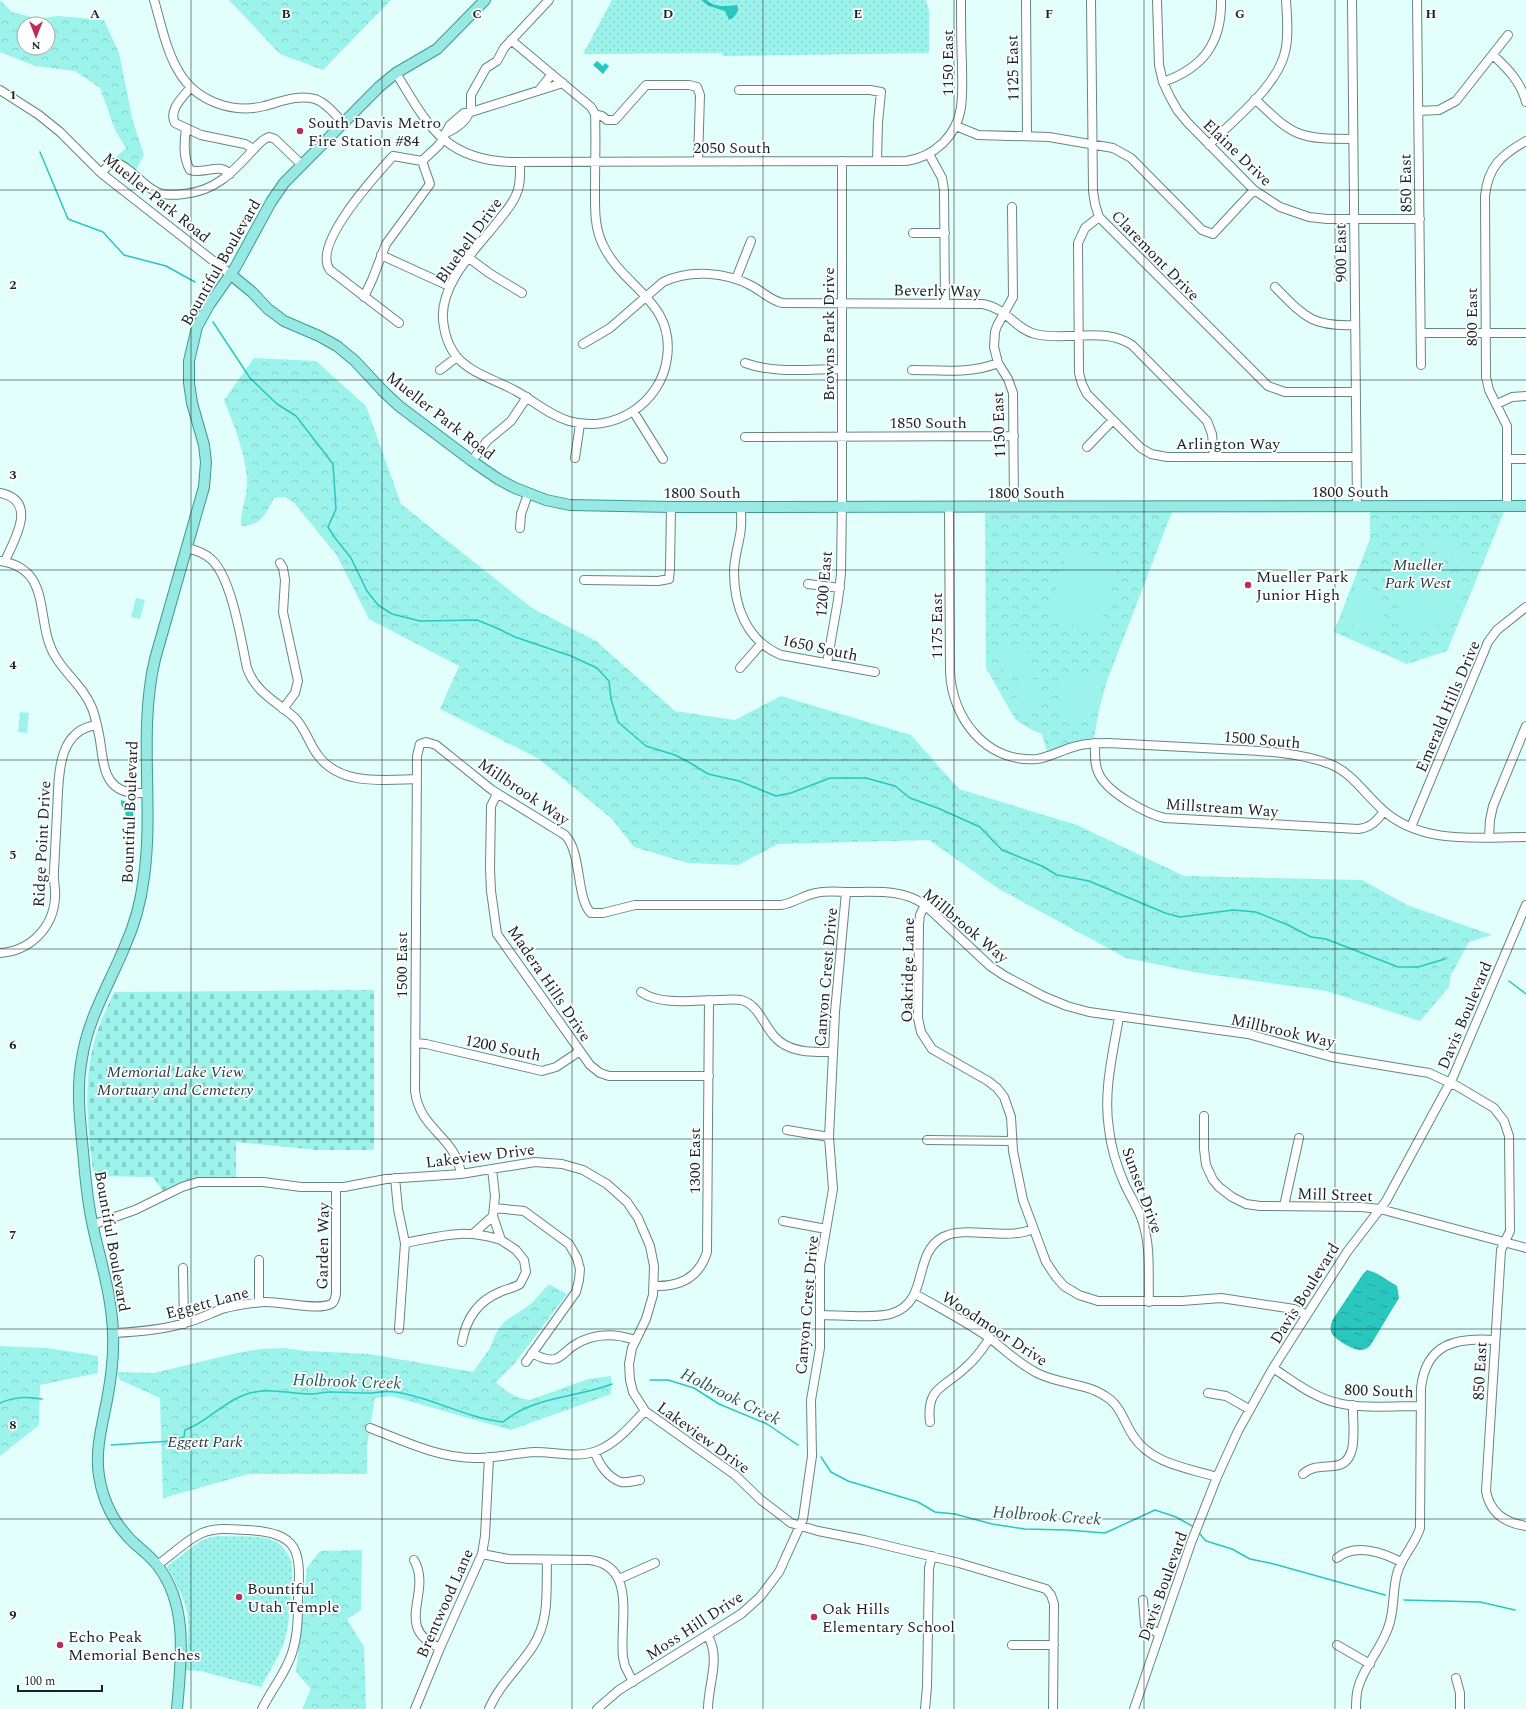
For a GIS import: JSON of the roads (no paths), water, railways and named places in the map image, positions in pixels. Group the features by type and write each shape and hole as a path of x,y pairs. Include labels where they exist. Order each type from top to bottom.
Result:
{"main road":[{"name":"Bountiful Boulevard","path":"177,1709 180,1624 173,1594 157,1565 130,1539 117,1523 107,1506 100,1480 98,1448 110,1383 113,1333 108,1285 92,1225 87,1197 79,1089 80,1068 91,1022 128,940 139,905 146,862 147,715 151,680 156,654 202,496 206,470 203,438 195,412 190,388 189,361 194,338 202,316 230,274 271,202 284,183 301,164 379,87 396,73 437,49 485,0"},
{"name":"Mueller Park Road","path":"230,274 252,292 268,309 284,321 319,336 342,349 399,406 472,461 498,479 528,494"},
{"name":"1800 South","path":"528,494 546,500 570,505 671,507 1526,506"}],"street":[{"path":"154,0 175,66 182,78 191,88 213,102 241,109 255,108 297,98 315,99 325,105 343,122"},
{"path":"470,112 471,95 486,68 496,61 511,40 549,0"},
{"name":"1150 East","path":"956,126 962,99 961,0"},
{"name":"1125 East","path":"1026,0 1027,136"},
{"name":"Claremont Drive","path":"1091,0 1094,197 1099,217 1258,378 1268,386 1285,392 1356,392"},
{"name":"Elaine Drive","path":"1157,0 1158,56 1163,82 1178,110 1209,145 1254,190 1271,202 1299,214 1328,219 1420,219"},
{"path":"1163,82 1175,78 1191,68 1199,62 1211,48 1220,25 1222,0"},
{"path":"1209,145 1255,99 1276,74 1285,54 1287,39 1286,0"},
{"name":"900 East","path":"1352,0 1357,506"},
{"name":"850 East","path":"1417,0 1421,365"},
{"path":"1418,111 1434,111 1452,104 1463,94 1508,35"},
{"path":"511,40 591,107 594,114 595,214 599,237 613,260 660,314 664,322 668,338 667,358 662,377 648,400 625,416 608,422 580,424 575,458"},
{"path":"1493,55 1515,77 1526,102"},
{"name":"2050 South","path":"396,73 422,116 457,149 477,158 499,162 906,161 929,154 944,142 956,126"},
{"path":"540,89 552,74"},
{"path":"422,161 439,145 450,125 464,113 563,83"},
{"path":"594,114 602,116 607,120 615,120 646,85 689,85 697,87 700,95 698,161"},
{"path":"191,88 177,104 172,116 175,123 186,129 211,138 245,144 254,149"},
{"name":"Mueller Park Road","path":"0,90 33,111 60,132 100,173 230,274"},
{"path":"740,90 870,90 882,92 878,122 878,161"},
{"path":"1255,99 1281,124 1296,134 1314,139 1353,139"},
{"path":"956,126 968,132 978,134 1049,137 1113,148 1131,158 1202,230 1210,234 1213,234 1254,190"},
{"path":"186,129 185,157 190,170 197,171 220,168 226,170 230,174"},
{"path":"100,173 111,163 117,163 151,189 162,194 171,195 203,191 215,186 230,174 266,138 272,137 301,164"},
{"name":"800 East","path":"1507,506 1507,426 1486,381 1485,190 1492,170 1499,159 1510,150 1526,141"},
{"path":"929,154 944,184 945,303"},
{"path":"399,323 330,270 325,260 326,253 342,218 365,186 393,156 422,161"},
{"path":"364,296 372,280 381,255 393,234 430,184 422,161"},
{"name":"Bluebell Drive","path":"520,162 520,182 516,196 510,207 469,258 450,286 444,303 443,321 447,337 457,357 473,372 527,397 553,414 580,424"},
{"name":"Browns Park Drive","path":"842,162 842,507"},
{"name":"1150 East","path":"1012,207 1012,302 995,332 994,347 998,363 1008,379 1013,392 1014,506"},
{"name":"Arlington Way","path":"1099,217 1085,228 1078,242 1078,367 1082,384 1091,398 1141,448 1151,454 1167,457 1356,457"},
{"path":"913,233 945,233"},
{"path":"736,279 751,241"},
{"path":"381,255 450,286"},
{"path":"469,258 490,274 522,292"},
{"name":"Beverly Way","path":"583,344 610,328 663,282 680,276 708,274 736,279 753,287 770,299 782,303 983,304 993,306 1005,313 1022,328 1035,334 1113,337 1123,340 1136,348 1207,421 1212,434 1214,457"},
{"path":"1275,287 1300,312 1312,320 1332,326 1355,325"},
{"path":"1421,333 1526,333"},
{"path":"440,370 457,357"},
{"path":"745,363 776,369 842,369"},
{"path":"912,370 981,369 998,363"},
{"path":"1496,404 1512,397 1526,396"},
{"path":"472,461 487,441 511,421 527,397"},
{"path":"632,411 663,459"},
{"path":"1087,447 1113,420"},
{"name":"1850 South","path":"745,437 1014,436"},
{"path":"1507,459 1526,459"},
{"path":"0,493 8,495 16,501 22,513 20,527 3,561 21,569 33,581 42,600 44,628 50,645 58,661 87,697 97,725 103,768 108,778 115,786 127,792 146,792"},
{"path":"520,528 521,514 528,494"},
{"path":"584,580 658,581 669,579 671,507"},
{"path":"740,668 761,644 752,634 745,621 735,592 734,571 741,530 741,507"},
{"name":"1200 East","path":"827,663 840,588 842,507"},
{"name":"1175 East","path":"949,507 950,681 955,703 964,722 978,738"},
{"path":"187,548 207,556 222,571 228,585 249,674 255,685 263,693 301,725 314,749 323,761 341,774 360,778 416,779"},
{"path":"280,563 284,574 283,612 298,681 295,693 283,709"},
{"path":"808,584 840,588"},
{"name":"Emerald Hills Drive","path":"1411,828 1488,642 1497,630 1526,607"},
{"name":"1650 South","path":"761,644 780,655 875,672"},
{"name":"Ridge Point Drive","path":"0,953 14,951 30,943 42,933 50,919 55,899 54,870 60,763 67,746 76,734 86,726 97,725"},
{"path":"1489,837 1493,806 1526,726"},
{"name":"1500 South","path":"978,738 998,752 1024,758 1045,757 1076,746 1095,743 1270,751 1299,755 1330,764 1347,774 1384,811 1400,823 1422,832 1444,836 1526,837"},
{"name":"1500 East","path":"422,742 417,750 416,779 414,1083 418,1105 428,1124 453,1149 458,1160 461,1174"},
{"name":"Millbrook Way","path":"422,742 430,742 436,745 497,794 568,838 573,850 585,903 591,913 603,913 635,904 781,905 792,903 817,892 896,893 913,898 925,905 990,966 1032,991 1062,1004 1089,1012 1119,1017 1248,1034 1332,1057 1422,1071 1436,1076 1494,1108 1504,1121 1508,1131 1510,1147 1510,1231 1505,1242"},
{"name":"Millstream Way","path":"1095,743 1096,769 1106,786 1150,813 1165,818 1358,828 1373,824 1384,811"},
{"name":"Madera Hills Drive","path":"497,794 491,806 490,869 496,930 502,942 580,1051 593,1068 600,1073 609,1076 709,1076"},
{"name":"Canyon Crest Drive","path":"800,1526 804,1512 812,1456 810,1405 819,1354 820,1265 833,1189 829,1137 835,1012 846,892"},
{"name":"Oakridge Lane","path":"925,905 920,915 919,924 918,1018 921,1032 932,1049 983,1077 993,1084 1001,1093 1010,1112 1012,1141 1019,1185 1033,1229 1048,1268 1060,1282 1074,1292 1098,1301 1149,1302 1226,1298 1294,1309 1307,1315"},
{"name":"Davis Boulevard","path":"1134,1709 1201,1517 1217,1477 1249,1409 1273,1368 1350,1247 1380,1209 1450,1083 1526,905"},
{"path":"641,992 648,997 664,1000 736,1000 747,1002 755,1009 771,1034 784,1045 801,1051 833,1052"},
{"name":"1300 East","path":"654,1286 675,1285 687,1280 700,1268 707,1252 709,1000"},
{"name":"Sunset Drive","path":"1119,1017 1109,1079 1107,1118 1115,1160 1125,1185 1140,1212 1146,1232 1148,1249 1149,1302"},
{"name":"1200 South","path":"414,1043 428,1044 542,1071 556,1067 580,1051"},
{"name":"Mill Street","path":"1204,1116 1204,1157 1209,1172 1219,1187 1232,1198 1246,1204 1260,1206 1361,1207 1380,1209 1526,1248"},
{"path":"787,1130 829,1137"},
{"path":"1284,1206 1299,1138"},
{"path":"927,1140 1012,1141"},
{"name":"Lakeview Drive","path":"92,1225 135,1210 176,1189 198,1182 263,1182 301,1187 336,1188 358,1186 395,1178 461,1174 528,1162 556,1163 583,1170 607,1184 626,1202 643,1228 652,1256 654,1286 648,1311 629,1358 629,1375 633,1392 645,1411 735,1475 761,1500 788,1521 800,1526 932,1556 1009,1577 1046,1589 1051,1595 1054,1604 1053,1709"},
{"path":"492,1169 495,1190 494,1212 501,1240"},
{"path":"395,1178 398,1209 405,1243 399,1329"},
{"name":"Garden Way","path":"332,1304 336,1294 336,1188"},
{"path":"474,1233 494,1212 514,1209 527,1212 569,1244 575,1253 579,1263 579,1280 576,1292 526,1362"},
{"name":"Canyon Crest Drive","path":"783,1221 826,1229"},
{"path":"820,1315 889,1314 903,1308 915,1294 927,1253 944,1237 961,1233 1020,1233 1033,1229"},
{"path":"405,1243 446,1234 474,1233 501,1240 516,1250 522,1257 526,1268 525,1276 516,1286 496,1294 480,1305 469,1318 462,1342"},
{"name":"850 East","path":"1505,1242 1501,1250 1486,1487 1490,1503 1497,1514 1507,1521 1526,1526"},
{"path":"259,1302 260,1260"},
{"path":"183,1268 184,1324"},
{"name":"Woodmoor Drive","path":"915,1294 990,1338 1013,1358 1038,1374 1057,1382 1099,1392 1110,1399 1118,1408 1135,1439 1144,1449 1155,1457 1217,1477"},
{"name":"Eggett Lane","path":"113,1333 145,1331 184,1324 229,1307 259,1302 322,1306 332,1304"},
{"path":"532,1353 544,1358 555,1359 580,1342 592,1337 605,1335 620,1336 635,1340"},
{"path":"930,1422 929,1407 934,1394 940,1387 967,1367 990,1338"},
{"path":"1356,1709 1357,1689 1384,1638 1390,1622 1396,1579 1401,1562 1416,1538 1421,1523 1421,1406 1423,1376 1428,1364 1440,1350 1449,1344 1463,1340 1495,1340"},
{"name":"800 South","path":"1273,1368 1318,1396 1337,1403 1352,1405 1421,1406"},
{"path":"1208,1393 1226,1396 1249,1409"},
{"path":"1303,1474 1314,1467 1343,1464 1350,1458 1352,1450 1352,1405"},
{"path":"370,1428 438,1453 472,1458 534,1452 576,1455 595,1452 615,1440 645,1411"},
{"path":"595,1452 604,1469 617,1480 626,1482 640,1480"},
{"name":"Brentwood Lane","path":"414,1709 482,1554 485,1536 490,1465 489,1457"},
{"name":"Moss Hill Drive","path":"596,1709 612,1695 741,1614 768,1588 779,1572 800,1526"},
{"path":"157,1565 197,1535 214,1530 228,1529 270,1532 284,1538 294,1548 298,1557 300,1572 296,1637 288,1664 262,1709"},
{"path":"1337,1558 1347,1552 1373,1551 1382,1553 1401,1562"},
{"path":"482,1554 504,1559 595,1560 611,1567 620,1579 622,1593 623,1657 633,1682"},
{"path":"925,1709 928,1687 929,1568 932,1556"},
{"path":"414,1560 417,1565 419,1577 416,1618 417,1628 424,1640 440,1648"},
{"path":"489,1709 500,1688 532,1648 540,1631 546,1607 547,1560"},
{"path":"620,1579 655,1563"},
{"path":"1143,1600 1145,1626 1159,1634"},
{"path":"708,1636 713,1647 714,1671 708,1709"},
{"path":"1337,1644 1370,1664"},
{"path":"1012,1645 1054,1645"},
{"path":"1456,1678 1460,1693 1460,1709"}],"water":[{"path":"701,0 707,0 710,3 717,5 737,5 737,12 735,16 729,20 725,11 709,6"},
{"path":"597,61 603,66 605,63 609,66 603,74 593,65"},
{"path":"121,800 133,804 134,810 132,823 129,823 121,804"},
{"path":"1367,1270 1376,1273 1397,1286 1399,1298 1370,1346 1364,1350 1358,1350 1349,1347 1336,1338 1331,1332 1331,1324"}],"waterway":[{"path":"40,152 68,219 103,232 124,255 166,266 195,282"},
{"path":"213,322 250,378 277,404 296,416 333,464 336,509 328,527 351,558 367,591 378,605 392,614 420,621 477,620 515,637 571,656 597,668 609,681 611,699 618,722 646,746 675,755 708,774 739,781 776,796 791,793 830,778 866,778 895,786 910,798 940,809 980,827 1002,850 1042,866 1057,875 1089,881 1165,913 1180,917 1233,910 1256,912 1288,925 1311,937 1326,939 1398,967 1418,967 1445,959"},
{"path":"1509,981 1526,994"},
{"name":"Holbrook Creek","path":"650,1380 668,1380 694,1388 719,1404 767,1424 798,1445"},
{"name":"Holbrook Creek","path":"111,1445 171,1441 184,1437 185,1430 200,1423 228,1403 244,1395 261,1391 302,1394 392,1391 422,1398 489,1420 503,1422 515,1413 542,1402 598,1389 612,1384"},
{"name":"Holbrook Creek","path":"0,1403 11,1399 21,1398 42,1399"},
{"name":"Holbrook Creek","path":"821,1457 831,1472 848,1481 918,1502 935,1512 955,1514 992,1524 1025,1529 1105,1533 1155,1510 1176,1517 1194,1527"},
{"name":"Holbrook Creek","path":"1199,1533 1206,1541 1232,1549 1250,1559 1274,1564 1385,1595"},
{"name":"Holbrook Creek","path":"1404,1600 1480,1602 1515,1610"}],"place":[{"name":"South Davis Metro Fire Station #84","path":"300,131"},
{"name":"Mueller Park Junior High","path":"1248,585"},
{"name":"Bountiful Utah Temple","path":"239,1597"},
{"name":"Oak Hills Elementary School","path":"814,1617"},
{"name":"Echo Peak Memorial Benches","path":"60,1645"}],"park label":[{"name":"Mueller Park West","path":"1418,573"},
{"name":"Memorial Lake View Mortuary and Cemetery","path":"175,1080"},
{"name":"Eggett Park","path":"205,1441"}]}
